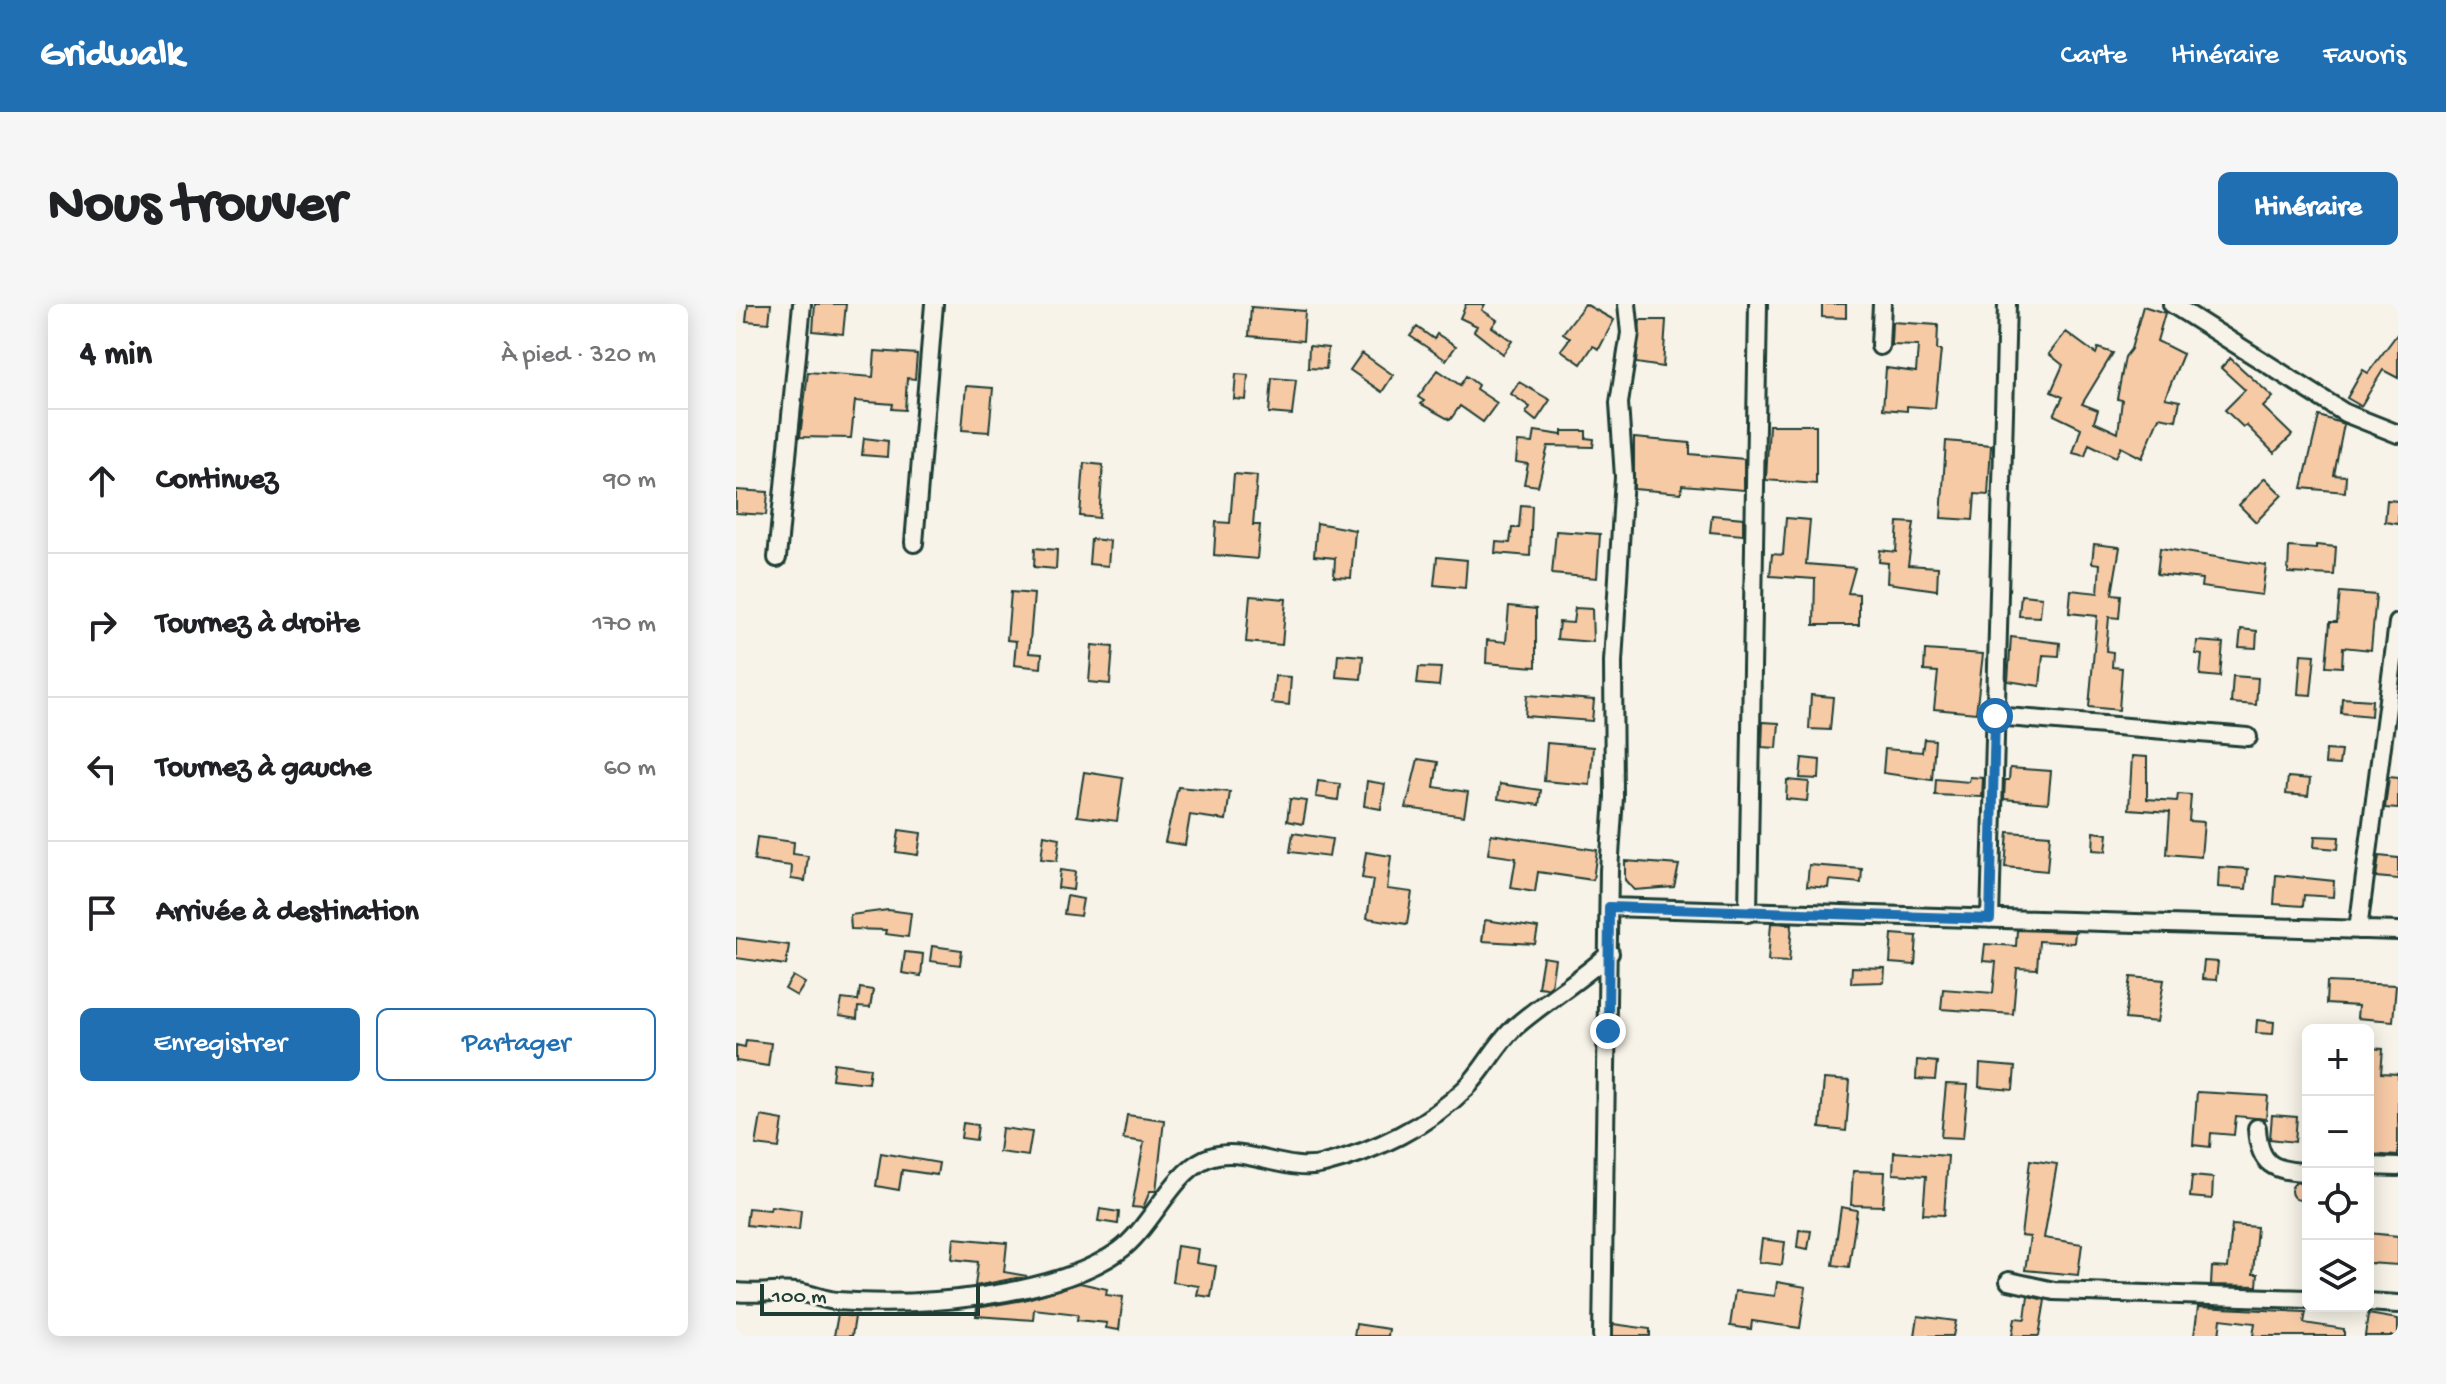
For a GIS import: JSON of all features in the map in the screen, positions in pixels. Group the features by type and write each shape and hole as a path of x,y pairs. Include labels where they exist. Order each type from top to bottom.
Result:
{"street":[{"path":"777,558 802,304"},
{"path":"914,543 934,304"},
{"path":"1602,1336 1609,907 1614,797 1613,662 1624,477 1619,403 1630,333 1627,304"},
{"path":"1748,913 1758,304"},
{"path":"1880,346 1882,304"},
{"path":"1990,919 2007,304"},
{"path":"2172,304 2345,413 2398,434"},
{"path":"2358,930 2398,623"},
{"path":"1995,716 2248,737"},
{"path":"1609,907 2398,931"},
{"path":"736,1292 797,1292 838,1301 927,1301 1020,1290 1070,1274 1119,1251 1189,1171 1205,1159 1247,1156 1297,1167 1321,1165 1361,1153 1428,1121 1467,1087 1513,1029 1578,983 1610,953"},
{"path":"2257,1128 2258,1146 2266,1162 2285,1172 2302,1172"},
{"path":"2374,1166 2398,1167"},
{"path":"2009,1281 2054,1291 2302,1299"},
{"path":"2374,1302 2398,1304"}],"building":[{"path":"748,304 771,304 769,323 746,321"},
{"path":"815,304 846,304 843,334 813,331"},
{"path":"1466,304 1485,304 1482,310 1497,320 1492,327 1512,341 1503,354 1474,331 1477,326 1460,318"},
{"path":"1585,304 1614,320 1599,349 1593,346 1581,364 1561,350 1570,338 1563,333"},
{"path":"1822,304 1846,304 1846,318 1822,317"},
{"path":"2143,306 2165,313 2157,341 2183,354 2165,398 2180,401 2176,420 2159,417 2142,458 2121,447 2116,457 2089,444 2085,456 2073,453 2081,428 2054,415 2063,397 2051,392 2063,365 2049,354 2066,332 2096,354 2098,348 2113,353 2082,404 2098,410 2094,422 2118,433 2122,400 2117,399 2125,357 2131,349"},
{"path":"1251,307 1305,311 1303,341 1249,336"},
{"path":"1640,320 1666,320 1663,367 1636,363"},
{"path":"1892,322 1938,325 1937,350 1941,350 1935,408 1907,406 1907,411 1883,409 1886,368 1916,372 1918,346 1891,345"},
{"path":"1417,327 1434,339 1437,334 1456,346 1446,360 1410,336"},
{"path":"2398,333 2398,378 2383,370 2361,406 2347,398 2363,370 2368,373"},
{"path":"1309,346 1328,348 1326,369 1308,368"},
{"path":"875,351 917,354 915,379 907,378 905,410 892,409 893,404 855,401 851,438 800,437 808,372 873,377"},
{"path":"1362,353 1393,375 1382,392 1350,370"},
{"path":"2230,358 2273,397 2263,407 2292,435 2274,453 2246,425 2243,427 2225,410 2245,390 2221,368"},
{"path":"1438,370 1460,385 1466,376 1478,385 1476,389 1497,403 1483,422 1460,406 1450,420 1421,404 1424,401 1418,397"},
{"path":"1236,374 1248,375 1246,400 1234,399"},
{"path":"1272,378 1296,380 1292,415 1269,413"},
{"path":"1519,382 1550,400 1536,421 1526,413 1530,407 1511,394"},
{"path":"966,386 993,388 989,432 962,430"},
{"path":"2319,416 2344,424 2334,475 2346,476 2345,492 2302,488"},
{"path":"1769,425 1816,425 1816,484 1766,480"},
{"path":"1535,431 1562,435 1562,431 1586,431 1586,438 1594,439 1593,447 1548,446 1538,486 1524,484 1528,464 1516,462 1518,442 1533,443"},
{"path":"864,438 888,441 887,457 862,455"},
{"path":"1634,438 1690,443 1690,454 1744,459 1744,490 1682,485 1681,493 1634,489"},
{"path":"1946,441 1991,445 1988,495 1975,494 1973,520 1941,518"},
{"path":"1084,463 1103,465 1099,518 1080,516"},
{"path":"1234,474 1257,476 1253,525 1260,525 1257,559 1214,555 1216,522 1230,523"},
{"path":"2265,478 2282,495 2256,522 2239,505"},
{"path":"736,490 768,492 766,515 736,513"},
{"path":"2387,500 2398,501 2398,524 2385,522"},
{"path":"1521,505 1532,506 1530,556 1495,553 1496,542 1510,543 1512,528 1519,528"},
{"path":"1712,515 1743,518 1743,535 1710,532"},
{"path":"1786,518 1810,520 1806,564 1855,568 1848,593 1859,594 1859,625 1814,625 1815,579 1770,576 1772,554 1783,555"},
{"path":"1898,522 1914,523 1908,565 1938,567 1937,590 1887,583 1888,563 1879,562 1880,550 1896,552"},
{"path":"1317,523 1355,530 1351,578 1334,577 1335,558 1314,556"},
{"path":"1556,531 1600,534 1597,578 1552,574"},
{"path":"1091,539 1110,541 1108,566 1089,564"},
{"path":"2094,544 2120,547 2112,594 2121,595 2119,618 2109,617 2106,651 2113,652 2112,667 2122,668 2119,710 2089,707 2097,616 2069,613 2071,590 2098,593 2100,564 2092,563"},
{"path":"2316,545 2336,547 2334,575 2288,573 2289,547 2316,549"},
{"path":"1035,548 1057,550 1056,569 1034,567"},
{"path":"2160,548 2266,565 2262,595 2201,587 2202,579 2157,574"},
{"path":"1437,557 1467,560 1465,588 1434,585"},
{"path":"1011,592 1034,594 1029,653 1042,654 1041,668 1014,665 1016,641 1007,640"},
{"path":"2340,592 2376,595 2371,650 2343,647 2342,667 2326,666 2330,622 2337,622"},
{"path":"2021,595 2042,597 2040,617 2019,616"},
{"path":"1250,596 1286,599 1282,645 1246,642"},
{"path":"1509,606 1536,609 1536,667 1486,663 1487,640 1506,642"},
{"path":"1575,608 1592,609 1593,642 1557,639 1559,622 1573,623"},
{"path":"2241,629 2257,631 2256,648 2239,647"},
{"path":"2011,637 2060,643 2059,656 2043,655 2040,686 2008,681"},
{"path":"2197,641 2223,643 2220,677 2200,675 2202,655 2196,654"},
{"path":"1092,645 1113,647 1110,684 1089,682"},
{"path":"1925,650 1983,654 1976,713 1934,709 1938,672 1924,671"},
{"path":"1338,654 1363,656 1361,679 1336,677"},
{"path":"2301,654 2315,655 2311,695 2298,694"},
{"path":"1419,667 1441,668 1439,686 1417,684"},
{"path":"1275,676 1291,677 1289,705 1272,703"},
{"path":"2233,676 2258,678 2256,705 2231,703"},
{"path":"1527,695 1594,700 1592,721 1525,716"},
{"path":"1811,695 1833,697 1830,730 1809,729"},
{"path":"2342,698 2372,700 2371,716 2341,713"},
{"path":"1763,722 1779,723 1777,748 1762,747"},
{"path":"1924,739 1935,740 1932,780 1883,773 1885,749 1922,752"},
{"path":"1547,743 1593,747 1590,785 1544,781"},
{"path":"2326,750 2341,751 2339,765 2325,764"},
{"path":"2132,756 2147,757 2147,799 2177,801 2178,794 2191,795 2189,821 2204,822 2201,857 2167,854 2170,812 2129,809"},
{"path":"1802,758 1820,760 1819,779 1800,778"},
{"path":"1418,759 1438,762 1434,787 1468,792 1464,816 1406,808"},
{"path":"2010,768 2051,771 2048,803 2004,799 2005,780 2009,780"},
{"path":"1084,772 1123,778 1117,821 1077,816"},
{"path":"1970,777 1983,778 1982,797 1935,795 1936,779 1969,782"},
{"path":"2288,777 2310,779 2308,796 2286,794"},
{"path":"2389,777 2398,778 2398,809 2385,808"},
{"path":"1787,780 1809,782 1807,801 1786,799"},
{"path":"1318,781 1340,784 1338,800 1316,797"},
{"path":"1367,781 1385,784 1381,809 1364,806"},
{"path":"1500,784 1541,790 1539,805 1498,799"},
{"path":"1178,787 1230,792 1226,820 1190,815 1185,845 1165,842"},
{"path":"1290,799 1307,801 1303,824 1287,821"},
{"path":"899,830 921,833 918,855 896,852"},
{"path":"2008,832 2050,835 2047,871 2005,867"},
{"path":"2094,832 2108,834 2106,851 2093,850"},
{"path":"1293,833 1332,839 1329,857 1290,852"},
{"path":"1491,834 1597,850 1593,880 1538,872 1535,892 1511,888 1516,858 1488,854"},
{"path":"1044,835 1060,838 1057,861 1041,859"},
{"path":"2315,836 2339,837 2338,849 2314,847"},
{"path":"757,837 794,842 793,854 808,856 805,881 791,879 792,866 754,861"},
{"path":"1366,852 1391,856 1387,889 1412,892 1407,924 1367,918 1373,880 1362,878"},
{"path":"2379,856 2398,858 2398,879 2376,877"},
{"path":"1625,861 1679,865 1674,887 1634,890 1625,880"},
{"path":"1809,865 1862,869 1861,883 1829,880 1828,888 1807,886"},
{"path":"2219,867 2248,869 2246,889 2218,887"},
{"path":"1060,870 1075,872 1073,890 1058,888"},
{"path":"2276,875 2334,881 2333,897 2304,895 2303,906 2274,904"},
{"path":"1067,896 1083,899 1080,916 1064,914"},
{"path":"888,910 911,913 908,937 885,934 886,930 851,929 850,915"},
{"path":"1485,920 1538,928 1535,944 1482,941"},
{"path":"1771,923 1792,924 1789,962 1768,961"},
{"path":"2017,930 2075,932 2074,943 2039,941 2037,969 2017,968 2013,1014 1941,1009 1943,989 1993,993 1996,962 1983,961 1985,944 2016,946"},
{"path":"1892,934 1917,936 1915,965 1890,963"},
{"path":"736,938 789,945 786,965 736,958"},
{"path":"932,946 962,950 960,965 930,961"},
{"path":"905,952 923,954 921,976 902,973"},
{"path":"1543,957 1555,959 1551,985 1547,988 1538,987"},
{"path":"2204,961 2218,962 2216,980 2202,979"},
{"path":"1852,967 1885,968 1884,982 1851,983"},
{"path":"793,976 805,983 797,996 785,989"},
{"path":"2131,977 2164,980 2157,1022 2125,1019"},
{"path":"2327,982 2396,985 2393,1021 2357,1018 2358,1006 2326,1004"},
{"path":"860,988 873,990 870,1008 858,1007 857,1019 839,1016 842,999 858,1001"},
{"path":"2257,1020 2274,1022 2273,1034 2256,1033"},
{"path":"746,1040 771,1043 768,1066 736,1061 736,1045 745,1047"},
{"path":"2374,1048 2383,1049 2381,1073 2398,1074 2398,1156 2374,1154"},
{"path":"1917,1060 1937,1062 1935,1080 1916,1079"},
{"path":"834,1063 870,1068 868,1083 832,1079"},
{"path":"1980,1064 2015,1067 2013,1090 1979,1087"},
{"path":"1824,1079 1850,1081 1846,1131 1820,1128"},
{"path":"1946,1084 1968,1085 1963,1138 1941,1137"},
{"path":"2197,1092 2268,1096 2266,1119 2236,1116 2234,1135 2211,1133 2210,1147 2193,1145"},
{"path":"1127,1115 1164,1120 1156,1191 1150,1191 1143,1208 1132,1207 1144,1142 1123,1139"},
{"path":"2272,1115 2297,1117 2295,1142 2270,1139"},
{"path":"761,1116 783,1120 779,1148 756,1145"},
{"path":"963,1123 978,1125 976,1140 961,1138"},
{"path":"1002,1128 1032,1132 1028,1156 999,1152"},
{"path":"1894,1152 1948,1156 1944,1215 1923,1214 1926,1176 1893,1174"},
{"path":"881,1153 939,1163 937,1175 902,1170 899,1190 876,1186"},
{"path":"2030,1160 2057,1164 2044,1238 2082,1244 2078,1275 2025,1270 2030,1237 2021,1236"},
{"path":"1853,1171 1885,1172 1883,1206 1851,1205"},
{"path":"2192,1176 2213,1178 2212,1199 2190,1197"},
{"path":"2300,1182 2302,1199 2300,1200 2291,1191"},
{"path":"771,1206 801,1210 799,1230 746,1225 748,1208 770,1210"},
{"path":"1841,1207 1857,1210 1849,1267 1833,1265"},
{"path":"1100,1209 1119,1212 1118,1224 1098,1221"},
{"path":"2232,1225 2257,1227 2253,1274 2258,1274 2257,1286 2211,1285 2212,1267 2228,1268"},
{"path":"1799,1230 1811,1231 1808,1249 1797,1247"},
{"path":"2374,1234 2398,1236 2398,1265 2374,1263"},
{"path":"954,1238 1007,1243 1004,1272 1027,1276 975,1286 978,1262 952,1259"},
{"path":"1762,1239 1785,1242 1782,1265 1759,1262"},
{"path":"1177,1246 1198,1249 1196,1263 1216,1266 1211,1297 1197,1295 1199,1286 1172,1282"},
{"path":"1777,1282 1806,1287 1800,1328 1752,1321 1751,1329 1730,1326 1735,1291 1775,1296"},
{"path":"1080,1283 1107,1289 1106,1295 1123,1297 1119,1330 1106,1328 1107,1323 1077,1320 1078,1314 1034,1309 1033,1320 976,1316 977,1308 1024,1300"},
{"path":"2028,1296 2045,1300 2039,1336 2012,1336 2015,1318 2025,1319"},
{"path":"2198,1307 2306,1312 2304,1323 2344,1329 2344,1336 2253,1336 2255,1323 2221,1319 2219,1336 2194,1336"},
{"path":"838,1314 855,1317 852,1336 834,1336"},
{"path":"2368,1314 2398,1319 2398,1336 2365,1336"},
{"path":"1918,1316 1956,1321 1953,1336 1915,1336"},
{"path":"1356,1324 1389,1329 1388,1336 1354,1336"},
{"path":"1613,1324 1650,1329 1650,1336 1613,1336"}],"route":[{"path":"1608,1031 1609,907 1990,919 1995,716"}]}
